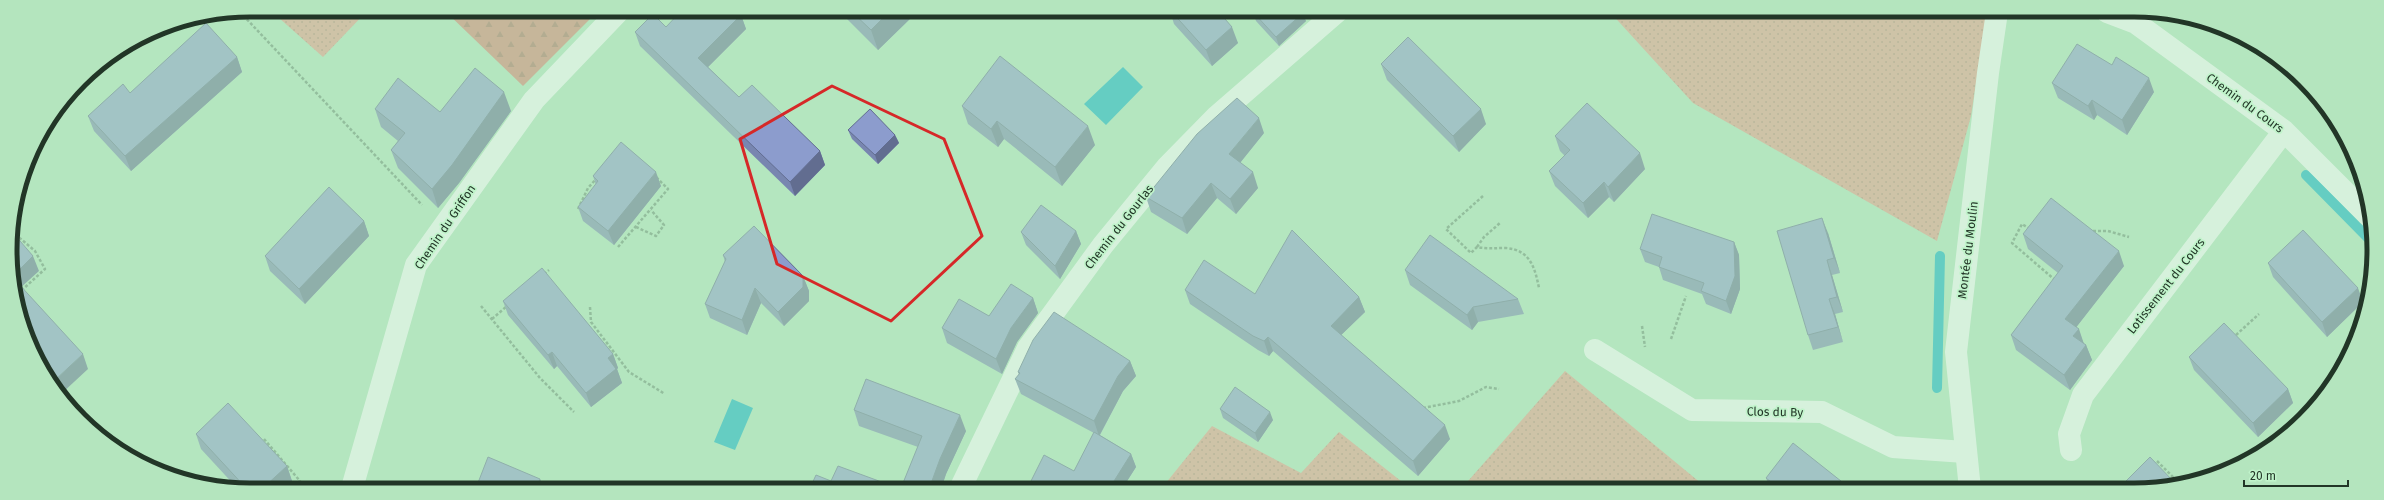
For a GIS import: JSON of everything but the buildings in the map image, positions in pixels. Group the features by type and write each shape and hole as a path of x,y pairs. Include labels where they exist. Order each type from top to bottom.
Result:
{"street":[{"name":"Chemin du Griffon","path":"353,483 416,265 534,100 613,17"},
{"name":"Chemin du Gourlas","path":"962,483 1028,348 1102,245 1167,167 1217,116 1331,17"},
{"name":"Montée du Moulin","path":"1969,483 1964,452 1956,352 1988,73 1996,17"},
{"name":"Chemin du Cours","path":"2120,17 2136,23 2284,131 2364,211"},
{"name":"Lotissement du Cours","path":"2071,450 2069,434 2083,394 2284,131"},
{"name":"Clos du By","path":"1595,350 1692,410 1822,412 1893,447 1964,452"}],"path":[{"path":"245,17 424,208 440,232"},
{"path":"618,247 668,189 650,172"},
{"path":"578,209 588,188 598,177"},
{"path":"1483,196 1446,229 1471,253 1478,247 1484,237 1500,222"},
{"path":"636,227 656,236 664,225 651,210"},
{"path":"2034,231 2022,224 2012,243 2059,283"},
{"path":"2090,229 2095,233 2108,231 2129,237"},
{"path":"17,236 35,251 45,269 25,289 20,290"},
{"path":"1478,247 1491,250 1506,248 1518,251 1534,264 1539,288"},
{"path":"543,275 549,270"},
{"path":"1671,339 1686,296"},
{"path":"492,319 509,304"},
{"path":"481,306 540,378 574,412"},
{"path":"590,307 591,322 629,372 665,394"},
{"path":"2236,335 2259,314"},
{"path":"1642,326 1646,351"},
{"path":"1423,408 1458,401 1486,387 1500,389"},
{"path":"264,439 300,481 298,483"},
{"path":"2150,466 2157,461 2175,479"}],"highlighted area":[{"path":"832,86 944,139 982,236 891,321 777,264 740,139"}],"shaded area":[{"path":"278,17 361,17 323,57"},
{"path":"1614,17 1986,17 1971,116 1937,241 1693,103"},
{"path":"1565,371 1701,483 1466,483"},
{"path":"1212,426 1301,473 1339,432 1403,483 1166,483"}],"green space":[{"path":"451,17 592,17 523,86"}],"water":[{"path":"1123,67 1143,87 1106,125 1084,104"},
{"path":"732,399 753,408 735,450 714,442"}],"waterway":[{"path":"2306,175 2367,237"},
{"path":"1937,388 1940,256"}]}
